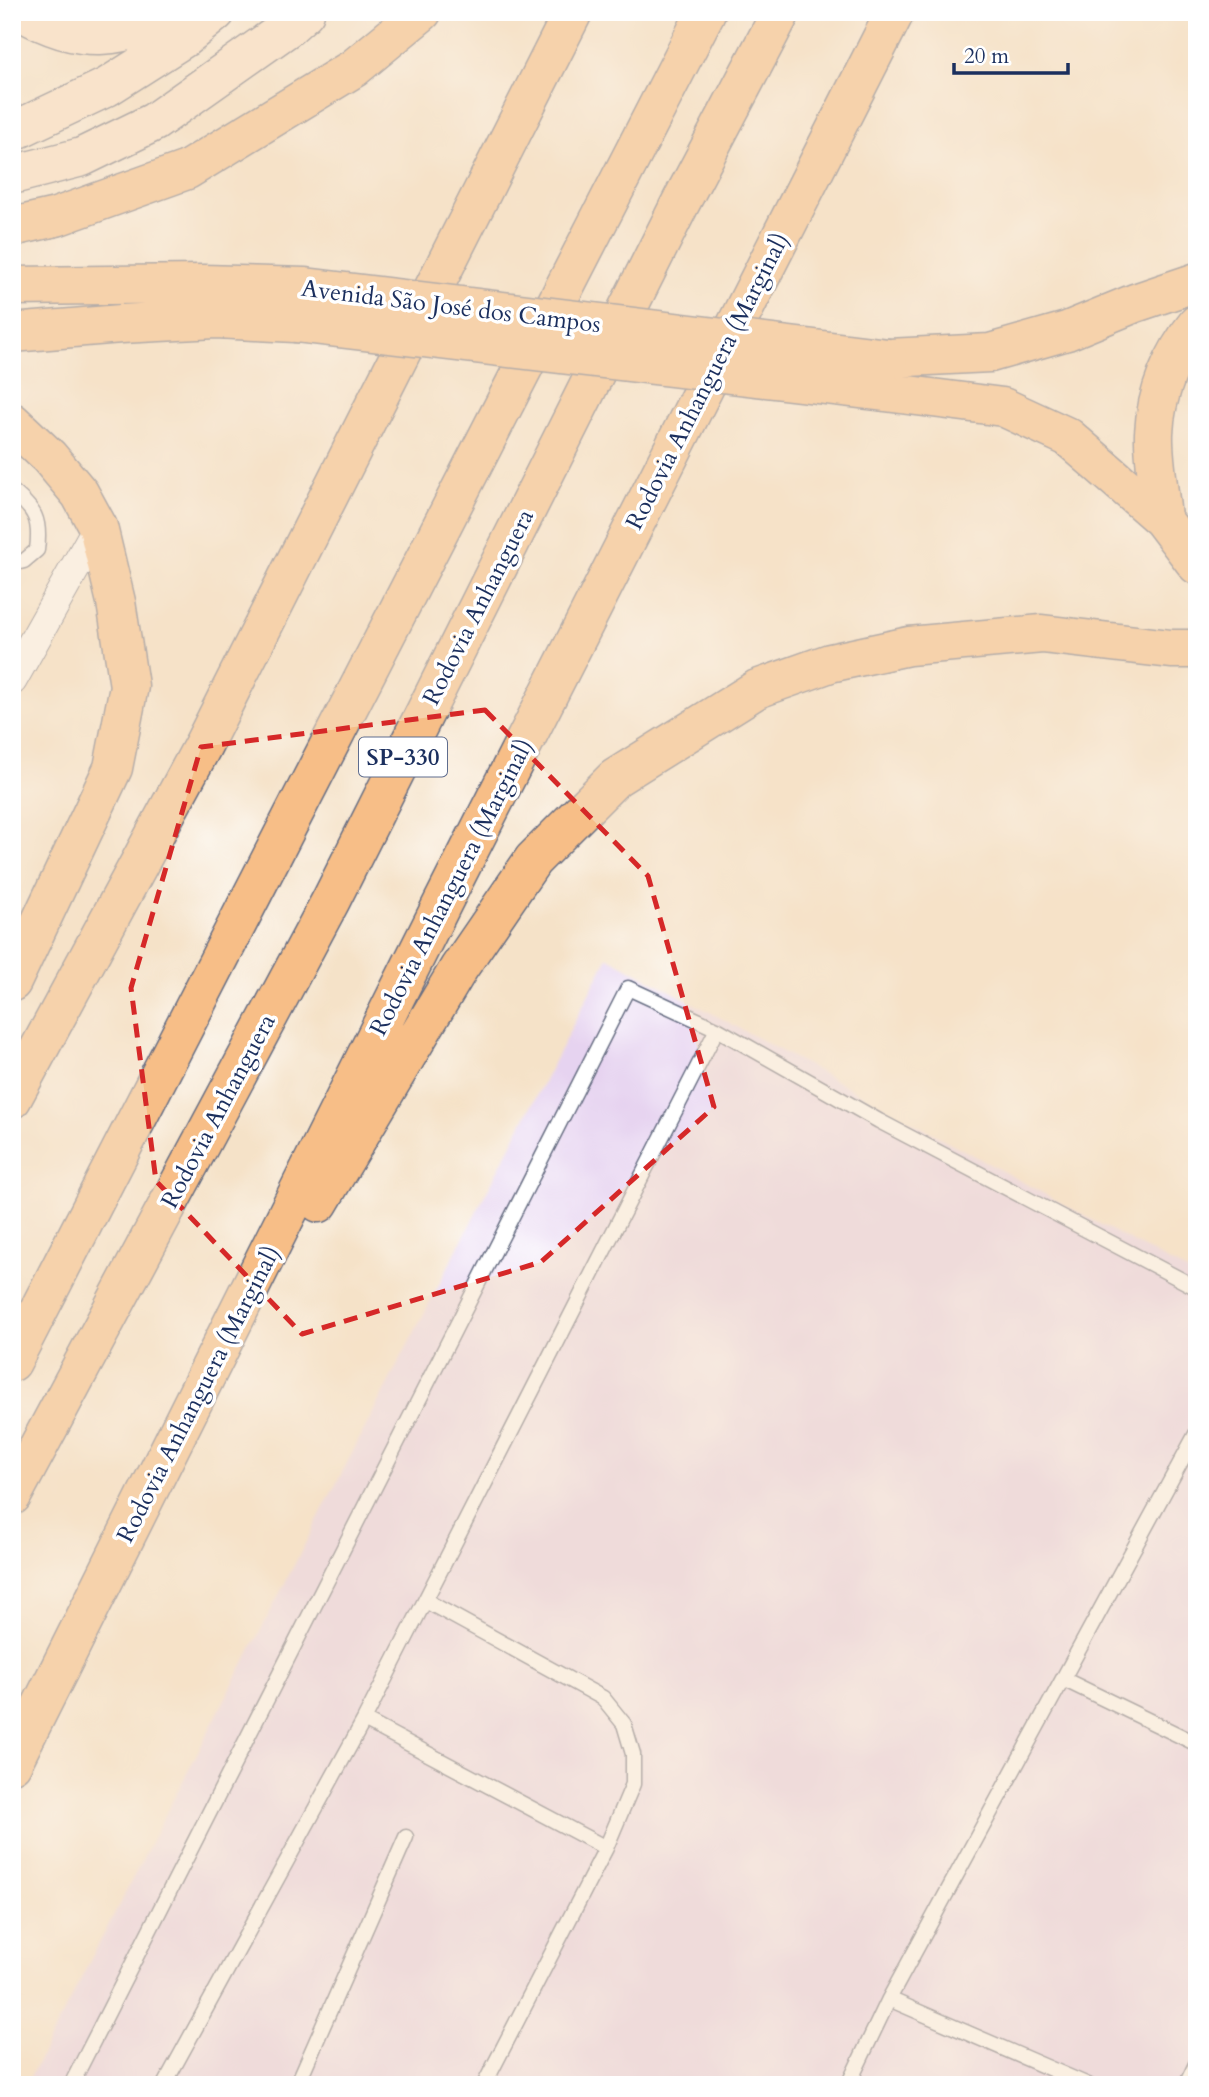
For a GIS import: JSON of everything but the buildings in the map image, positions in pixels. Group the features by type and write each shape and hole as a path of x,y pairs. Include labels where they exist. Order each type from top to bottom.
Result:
{"main road":[{"path":"12,227 56,217 187,170 354,68 422,12"},
{"path":"12,1099 202,747 573,12"},
{"name":"SP-330","path":"12,1362 706,12"},
{"name":"Rodovia Anhanguera","path":"12,1496 331,900 673,219 781,12"},
{"name":"Rodovia Anhanguera (Marginal)","path":"12,1764 443,902 895,12"},
{"path":"887,375 990,354 1066,331 1197,282"},
{"name":"Avenida São José dos Campos","path":"12,286 204,284 300,305 887,375"},
{"name":"Avenida São José dos Campos","path":"12,333 216,319 300,305"},
{"path":"1162,519 1154,433 1163,384 1181,344 1197,324"},
{"path":"887,375 1003,407 1068,437 1162,519 1197,565"},
{"path":"12,422 49,457 80,494 98,527 116,602 129,687 113,768 12,982"},
{"path":"166,1460 459,968 533,860 615,778 757,689 830,663 896,649 1042,634 1171,649 1197,649"}],"street":[{"path":"23,12 51,27 87,36 114,36 183,12"},
{"path":"12,132 107,87 184,38 216,12"},
{"path":"12,175 82,157 154,122 287,28 304,12"},
{"path":"12,680 98,527"}],"lane":[{"path":"12,491 30,506 40,530 37,550 24,561 12,564"},
{"path":"71,2085 628,988 717,1029 879,1122 1197,1288"},
{"path":"163,2085 364,1720 717,1029"},
{"path":"848,2085 889,1999 1197,1432"},
{"path":"426,1601 603,1698 624,1724 633,1754 633,1784 606,1848 484,2085"},
{"path":"1063,1679 1197,1744"},
{"path":"364,1720 606,1848"},
{"path":"297,2085 406,1838"},
{"path":"889,1999 1088,2085"},
{"path":"1186,2085 1197,2062"}],"highlighted area":[{"path":"485,710 648,876 714,1107 541,1262 302,1334 156,1181 131,988 201,747"}],"shaded area":[{"path":"608,957 1197,1277 1197,2085 26,2085"}]}
